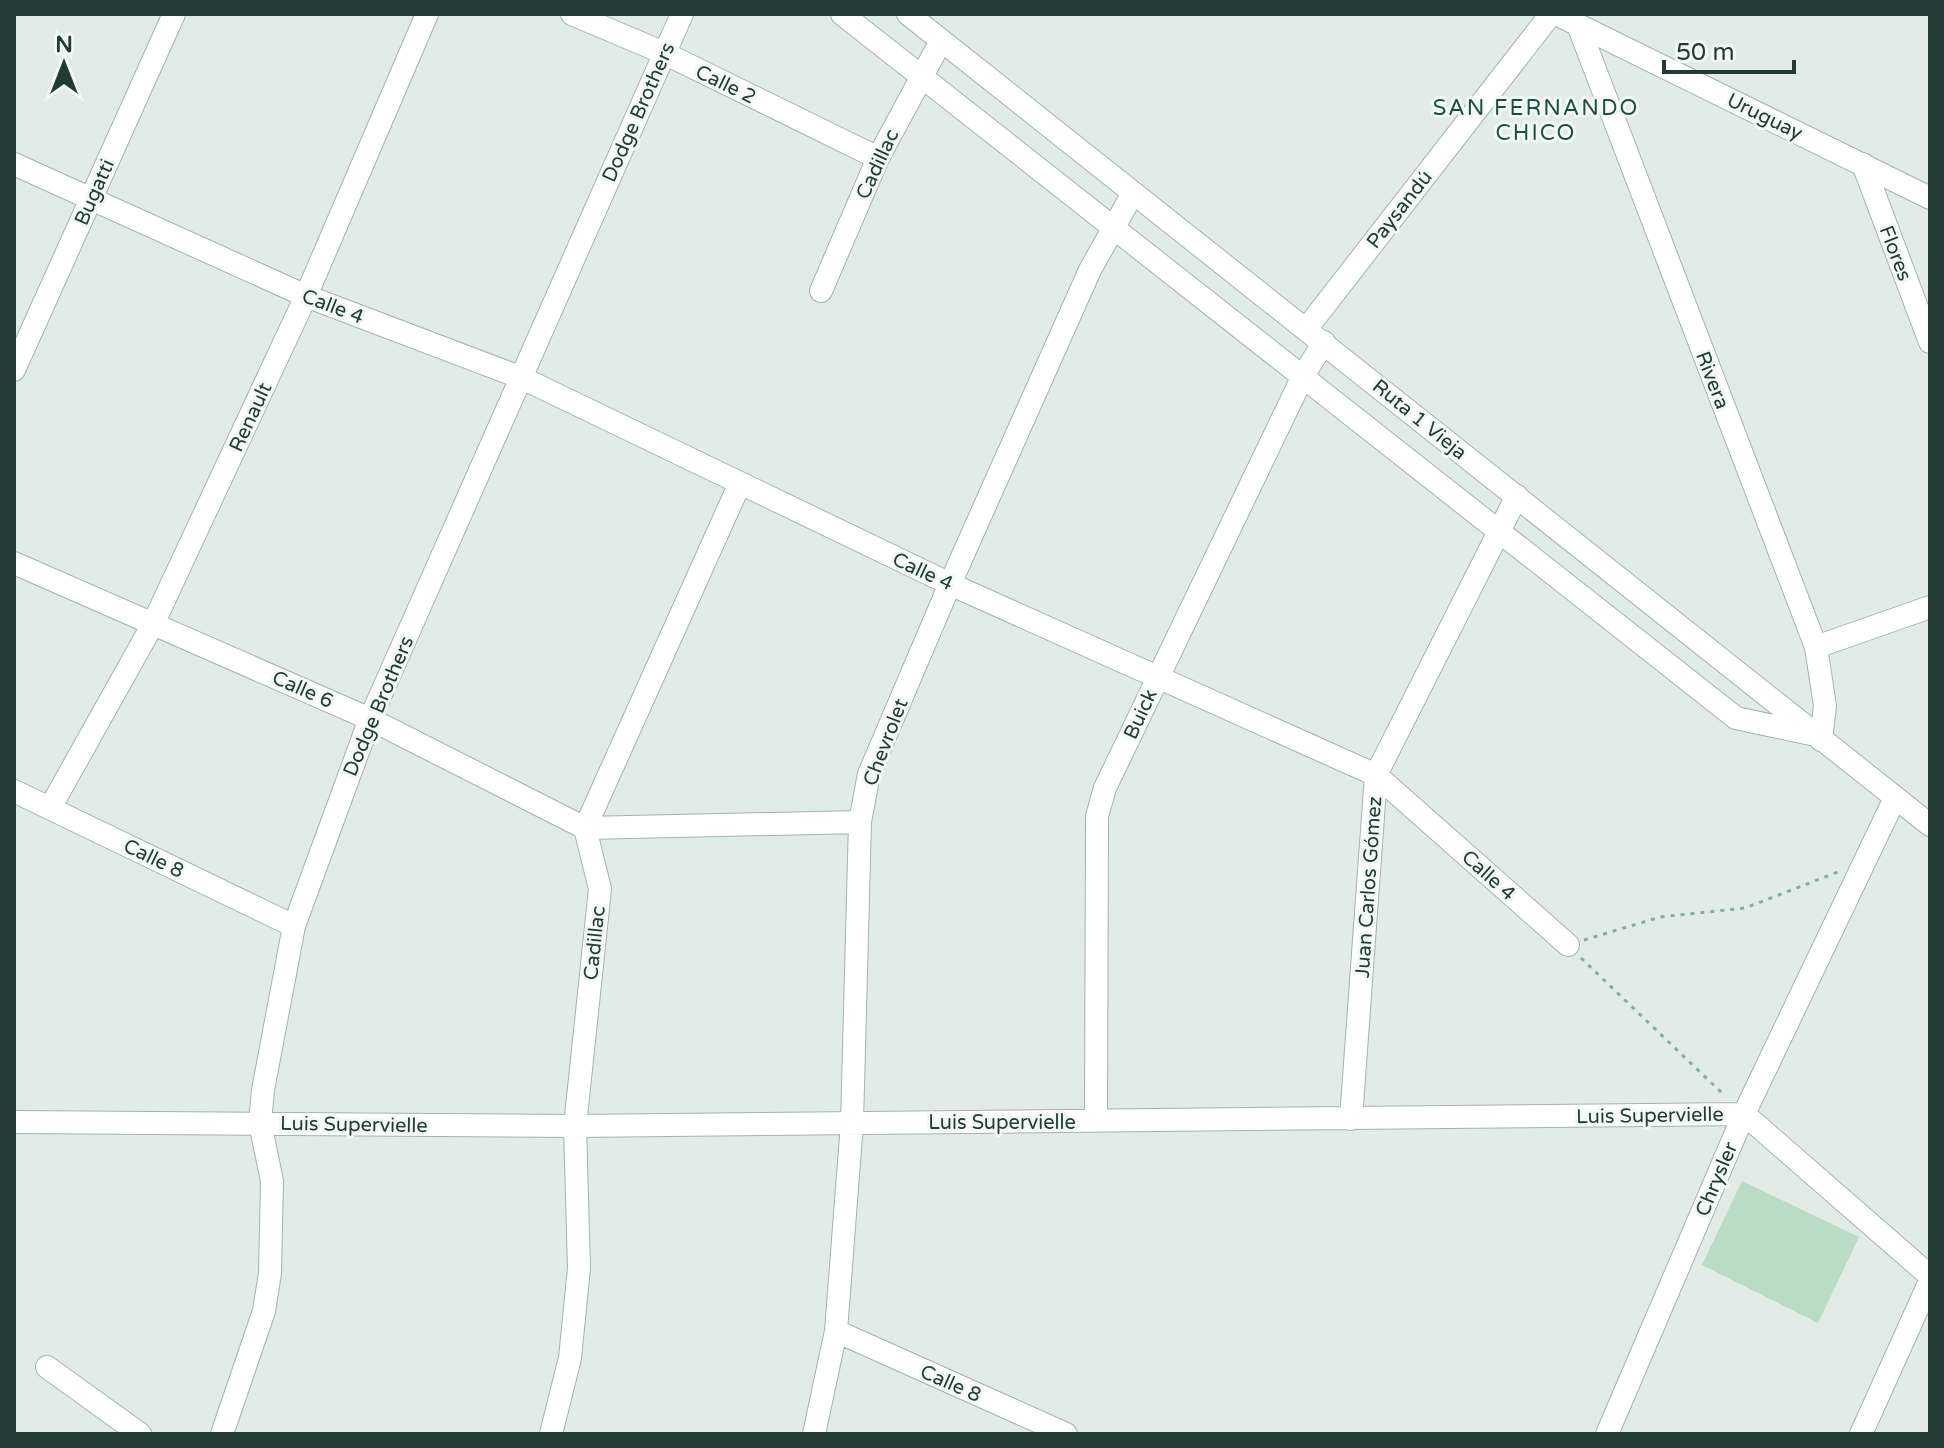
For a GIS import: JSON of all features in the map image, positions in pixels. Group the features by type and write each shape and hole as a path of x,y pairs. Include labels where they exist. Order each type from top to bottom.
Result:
{"street":[{"name":"Bugatti","path":"14,370 174,14"},
{"name":"Renault","path":"50,808 153,624 306,296 427,14"},
{"name":"Calle 2","path":"572,14 664,53 878,158"},
{"name":"Dodge Brothers","path":"222,1434 264,1311 270,1273 272,1181 260,1123 263,1090 294,926 370,719 682,14"},
{"path":"842,14 1736,718 1818,737"},
{"name":"Ruta 1 Vieja","path":"908,14 1930,825"},
{"name":"Uruguay","path":"1554,14 1930,198"},
{"name":"Paysandú","path":"1315,335 1554,14"},
{"name":"Rivera","path":"1578,25 1816,647 1825,706 1818,737"},
{"name":"Cadillac","path":"821,291 878,158 941,41"},
{"name":"Calle 4","path":"14,164 90,201 306,296 522,378 950,584 1376,775 1568,945"},
{"name":"Flores","path":"1863,164 1930,342"},
{"name":"Chevrolet","path":"814,1434 836,1331 852,1123 860,822 869,774 1090,270 1133,193"},
{"name":"Buick","path":"1096,1121 1097,816 1105,788 1303,376 1315,335"},
{"path":"740,483 585,828 860,822"},
{"name":"Juan Carlos Gómez","path":"1351,1119 1376,775 1517,496"},
{"name":"Calle 6","path":"14,563 370,719 585,828"},
{"path":"1816,647 1930,607"},
{"name":"Calle 8","path":"14,791 294,926"},
{"name":"Chrysler","path":"1607,1434 1744,1114 1895,798"},
{"name":"Cadillac","path":"551,1434 570,1358 579,1268 575,1126 600,889 585,828"},
{"name":"Luis Supervielle","path":"14,1122 575,1126 1744,1114 1930,1278"},
{"path":"1861,1434 1930,1278"},
{"name":"Calle 8","path":"836,1331 1066,1434"},
{"path":"47,1367 140,1434"}],"path":[{"path":"1744,1114 1568,945 1660,917 1745,908 1864,862"}],"green space":[{"path":"1742,1181 1859,1237 1818,1323 1702,1265"}],"district":[{"name":"SAN FERNANDO CHICO","path":"1536,120"}]}
